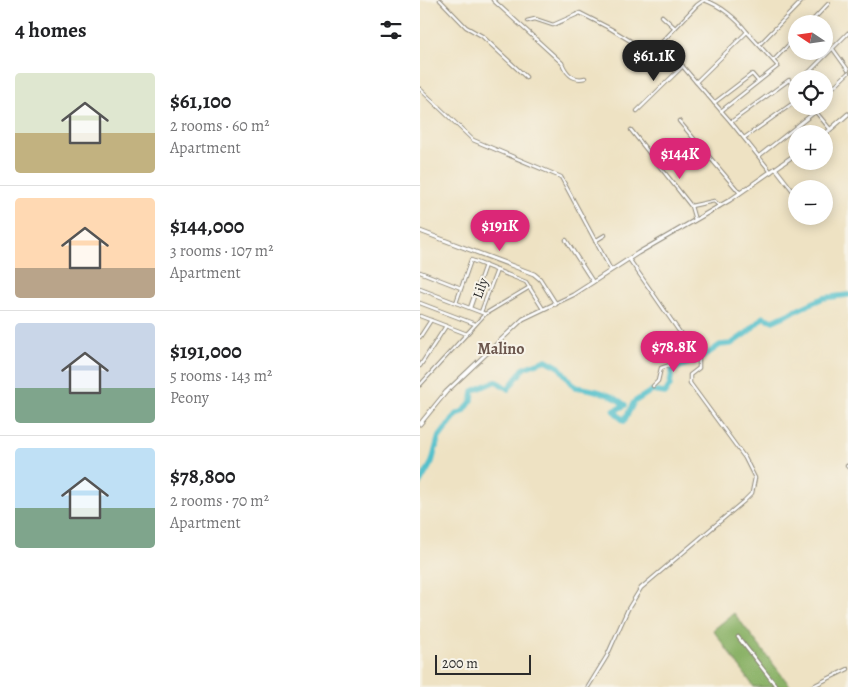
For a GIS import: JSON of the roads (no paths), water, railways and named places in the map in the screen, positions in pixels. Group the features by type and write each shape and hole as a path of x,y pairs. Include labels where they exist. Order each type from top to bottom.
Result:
{"street":[{"path":"440,0 466,27 482,36 526,77"},
{"path":"493,0 562,63 565,71 575,79 585,78"},
{"path":"527,21 535,19 553,25 580,14 611,29 650,54 704,0 739,21 778,66 721,110"},
{"path":"760,44 803,0"},
{"path":"818,15 828,4"},
{"path":"662,16 675,28"},
{"path":"696,82 748,32"},
{"path":"833,86 848,70 833,49 848,33"},
{"path":"662,42 721,110 771,172"},
{"path":"774,60 788,45"},
{"path":"657,64 670,51"},
{"path":"811,70 822,60"},
{"path":"637,110 683,66"},
{"path":"714,103 752,74 758,81"},
{"path":"731,122 788,81"},
{"path":"420,89 473,140 561,177 612,270"},
{"path":"744,138 788,107"},
{"path":"759,156 812,115"},
{"path":"818,115 827,125"},
{"path":"833,127 848,116"},
{"path":"679,121 740,193"},
{"path":"631,130 691,206 695,221"},
{"path":"420,424 446,392 520,321 556,304 702,217 788,160"},
{"path":"776,169 788,185"},
{"path":"691,206 718,201 720,206"},
{"path":"693,210 702,217"},
{"path":"420,231 534,274 540,279 556,304"},
{"path":"595,241 605,235"},
{"path":"566,240 593,282"},
{"path":"588,687 607,656 628,609 641,588 744,501 753,490 756,478 753,469 690,383 690,375 699,368 699,360 629,259"},
{"path":"456,303 471,260 524,280 543,310"},
{"path":"470,308 485,265"},
{"name":"Lily","path":"481,312 497,270"},
{"path":"420,272 462,288"},
{"path":"420,385 485,314 530,287"},
{"path":"420,289 485,314"},
{"path":"420,303 476,324"},
{"path":"420,316 467,334"},
{"path":"420,338 431,320"},
{"path":"420,366 446,326"},
{"path":"653,386 658,381 661,368 674,364 690,348"},
{"path":"738,637 777,687"},
{"path":"811,687 848,668"}],"waterway":[{"path":"420,483 432,462 438,439 456,415 465,410 472,400 473,391 496,381 508,389 524,368 546,360 559,367 575,387 607,394 625,405 614,411 624,421 634,402 651,391 665,393 670,385 672,370 700,359 720,345 731,344 748,332 763,317 773,321 823,298 848,295"}],"district":[{"name":"Malino","path":"501,348"}]}
